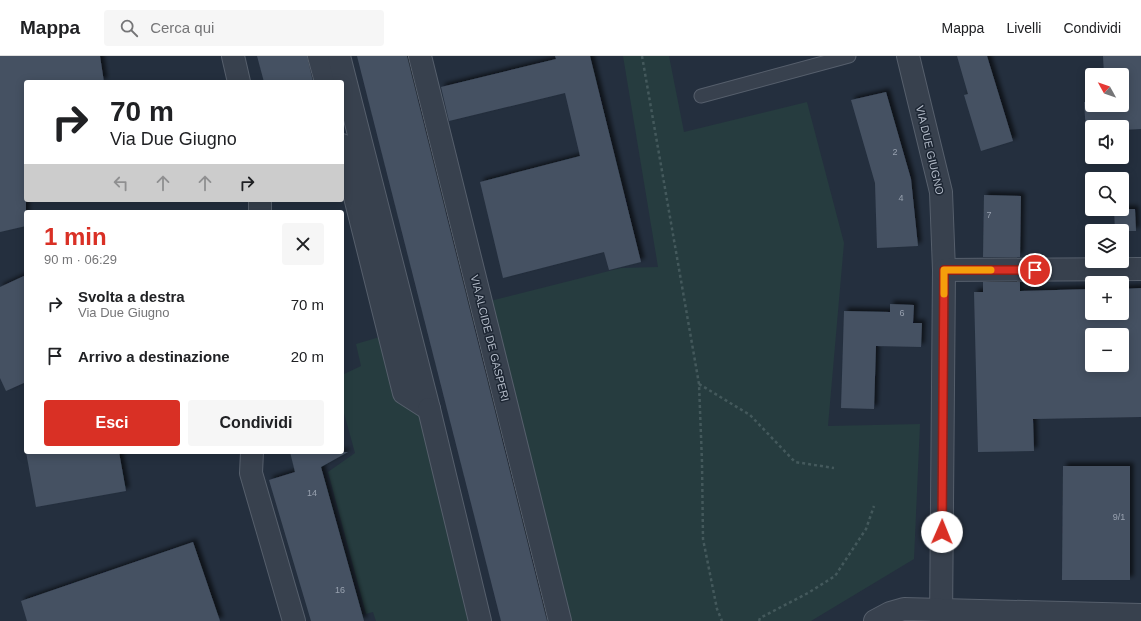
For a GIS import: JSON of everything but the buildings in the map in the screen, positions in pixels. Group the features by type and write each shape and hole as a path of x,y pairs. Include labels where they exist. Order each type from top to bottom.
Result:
{"street":[{"path":"233,56 239,80"},
{"path":"319,56 325,80"},
{"path":"339,56 429,409 480,621"},
{"name":"VIA ALCIDE DE GASPERI","path":"420,56 560,621"},
{"name":"VIA DUE GIUGNO","path":"908,56 942,192 944,270 941,615"},
{"path":"344,153 404,393 429,409"},
{"path":"944,270 1141,269"},
{"path":"252,454 251,473 294,621"},
{"path":"875,621 890,613 904,609 941,615 1141,615"}],"lane":[{"path":"701,96 849,56"}],"path":[{"path":"642,56 699,384 702,462 702,539 717,609 722,621"},
{"path":"699,384 750,415 795,462 834,468"},
{"path":"759,621 760,618 808,593 835,576 866,529 874,506"}],"green space":[{"path":"623,56 669,56 684,132 807,102 844,243 828,426 920,424 914,559 811,621 568,621 490,301 621,268 658,267"},
{"path":"383,336 420,413 468,621 376,621 373,612 366,614 328,472 355,453 344,413 344,374 361,366 356,344"}],"slow traffic":[{"path":"944,294 944,270 991,270"}],"route":[{"path":"942,532 944,270 1035,270"}]}
